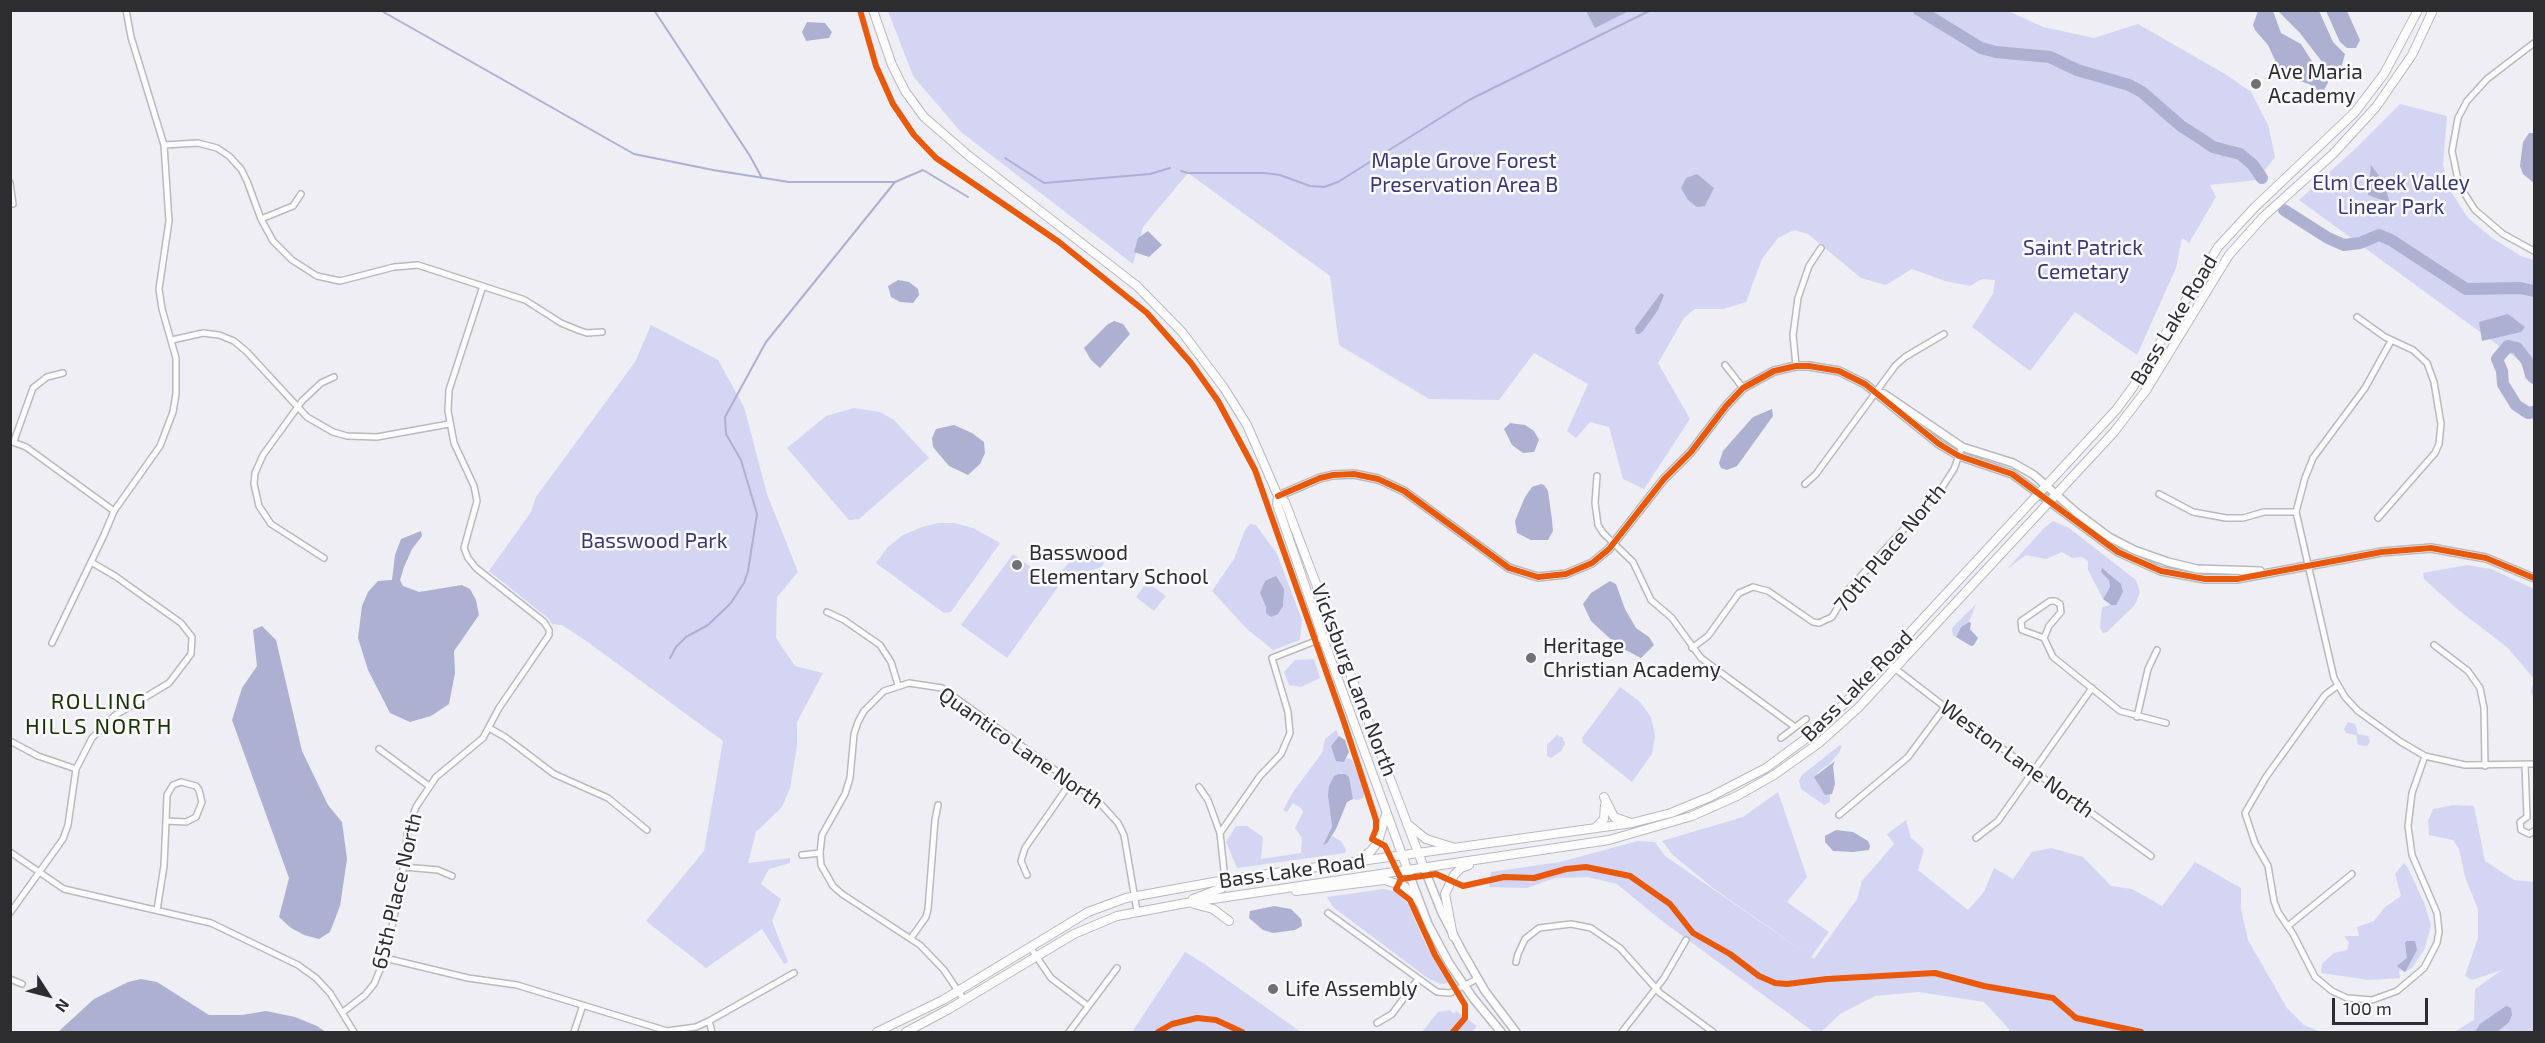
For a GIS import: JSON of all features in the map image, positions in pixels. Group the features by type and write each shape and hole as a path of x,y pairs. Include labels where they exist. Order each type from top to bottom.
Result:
{"main road":[{"name":"Vicksburg Lane North","path":"873,10 892,65 905,91 924,117 969,156 1137,286 1197,349 1247,425 1278,495 1285,501 1424,868"},
{"name":"Bass Lake Road","path":"877,1032 924,1011 1088,912 1135,896 1225,880 1632,823 1671,813 1710,797 1766,768 1826,722 2116,410 2151,358 2201,272 2225,239 2254,207 2331,136 2366,99 2398,51 2418,10"},
{"name":"Bass Lake Road","path":"906,1032 1087,927 1137,911 1609,840 1669,824 1712,808 1756,786 1813,748 1848,718 1895,669 2133,410 2229,255 2263,217 2333,154 2376,107 2412,55 2433,10"},
{"name":"Vicksburg Lane North","path":"1278,495 1277,504 1323,638 1408,871"},
{"path":"1593,829 1604,819 1604,797 1614,817 1632,823"},
{"path":"1357,861 1371,851 1377,842 1386,813"},
{"path":"1408,824 1426,839 1453,847"},
{"path":"1454,936 1445,903 1447,886 1461,868 1482,860"},
{"path":"1186,903 1222,888 1225,880"},
{"path":"1276,890 1307,891 1384,880 1404,886 1419,902"},
{"path":"1186,903 1213,909 1229,921"}],"street":[{"path":"52,643 114,511 160,446 173,412 177,376 172,340 162,309 159,290 169,221 164,145 131,37 126,10"},
{"path":"2535,43 2487,79 2467,101 2458,118 2452,152 2459,185 2475,210 2503,234 2535,252"},
{"path":"164,145 198,143 217,148 229,156 241,169 261,219 273,241 283,252 308,271 328,280 351,279 394,267 418,265 525,300 561,323 578,330 587,333 602,332"},
{"path":"10,183 13,204"},
{"path":"261,219 292,206 301,194"},
{"path":"1796,366 1794,335 1798,298 1809,266 1821,249"},
{"path":"172,340 203,333 219,335 234,341 247,352 297,408 319,426 347,436 377,437 449,424 449,390 483,286"},
{"path":"2357,317 2391,341 2413,350 2427,363 2434,382 2441,434 2439,444 2429,460 2378,518"},
{"path":"1805,484 1816,474 1876,392 1905,357 1944,334"},
{"path":"2391,341 2365,388 2313,458 2296,512 2320,608 2331,669 2337,686 2358,711 2425,756 2454,764 2485,766 2535,764"},
{"path":"1725,365 1743,388"},
{"path":"1278,495 1320,478 1354,474 1378,478 1404,491 1496,561 1509,568 1538,577 1560,576 1580,570 1592,563 1614,543 1664,479 1698,444 1726,406 1743,388 1765,375 1796,366 1839,371 1876,392 1884,394 1962,447 2013,463 2047,486 2109,537 2146,555 2185,567 2211,571 2272,571"},
{"path":"63,372 47,377 33,388 12,441 26,447 114,511"},
{"path":"324,558 272,524 264,516 255,495 255,473 259,463 297,408 321,383 334,376"},
{"path":"1876,392 1881,399 1931,438 1959,456 2012,474 2118,552 2161,571 2193,578 2223,580 2407,549 2431,548 2486,558 2535,578"},
{"name":"65th Place North","path":"343,1012 365,995 374,984 385,958 412,816 429,786 447,767 476,745 489,728 499,708 547,640 549,630 544,621 471,563 464,548 477,501 476,492 458,453 449,424"},
{"name":"70th Place North","path":"1692,648 1708,636 1739,593 1753,587 1768,591 1813,622 1832,617 1848,590 1943,486 1962,447"},
{"path":"1597,476 1596,516 1603,533 1633,562 1646,594 1672,618 1701,658 1795,727"},
{"path":"2159,494 2193,512 2226,518 2243,518 2264,512 2296,512"},
{"path":"10,913 63,839 68,825 76,769 88,744 102,726 169,683 188,661 193,645 192,637 181,623 115,576 91,562"},
{"path":"2044,638 2049,626 2061,612 2060,604 2055,601 2046,603 2021,621 2022,630 2044,638 2053,657 2120,711 2166,723"},
{"path":"827,612 844,620 880,645 891,662 898,685 884,691 873,700 858,722 854,734 850,778 841,801 822,835 819,854 821,865 833,886 911,938 933,957 964,1000"},
{"path":"1220,834 1260,776 1281,754 1290,733 1288,712 1272,658 1336,633"},
{"path":"2434,645 2468,671 2480,688 2484,708 2485,766"},
{"path":"2137,717 2148,669 2157,650"},
{"name":"Weston Lane North","path":"1884,660 2151,856"},
{"name":"Quantico Lane North","path":"898,685 909,683 930,685 951,693 1099,802 1118,823 1126,843 1137,911"},
{"path":"2337,686 2325,695 2266,777 2245,813 2255,843 2268,866 2274,900 2311,970 2326,987 2347,998 2382,999 2405,986 2424,968 2433,953 2439,932 2438,913 2412,855 2408,826 2412,793 2425,756"},
{"path":"1976,838 1998,821 2092,688"},
{"path":"1839,815 1908,757 1945,707"},
{"path":"1781,738 1806,720"},
{"path":"489,728 505,737 554,774 608,798 647,830"},
{"path":"10,741 38,756 76,769"},
{"path":"379,749 429,786"},
{"path":"2525,765 2527,817"},
{"path":"157,910 163,878 167,795 173,785 181,782 196,786 202,802 196,817 186,822 166,821"},
{"path":"1027,875 1021,861 1025,848 1071,782"},
{"path":"1199,787 1208,800 1220,834 1225,880"},
{"path":"911,938 926,917 928,909 938,805"},
{"path":"2527,817 2534,819"},
{"path":"2527,817 2520,822 2520,830 2529,834 2535,831"},
{"path":"10,852 64,889 211,923 298,965 325,986 354,1032"},
{"path":"802,855 819,854"},
{"path":"404,867 438,870 452,876"},
{"path":"1424,868 1454,936 1477,979 1516,1032"},
{"path":"1408,871 1436,940 1464,987 1501,1032"},
{"path":"2288,926 2352,874"},
{"path":"1328,913 1441,994 1450,993 1477,979"},
{"path":"1516,962 1525,939 1539,928 1560,924 1580,925 1599,933 1620,948 1656,990 1713,1032"},
{"path":"1622,1032 1656,990 1686,940"},
{"path":"1030,947 1051,978 1088,1006"},
{"path":"385,958 468,978 517,985 652,1029 667,1031 696,1027 794,973"},
{"path":"1069,1032 1117,968"},
{"path":"1377,1023 1392,1014 1418,979"},
{"path":"10,980 22,984"},
{"path":"574,1032 583,1005"},
{"path":"709,1021 712,1032"}],"green space":[{"path":"2006,10 2043,27 2094,38 2138,24 2225,74 2251,92 2268,125 2275,157 2257,180 2210,185 2216,197 2189,243 2182,238 2176,268 2137,355 2075,312 2030,371 1972,327 1993,294 1995,280 1982,279 1970,286 1945,281 1912,269 1886,285 1861,278 1808,234 1794,230 1778,238 1762,259 1746,302 1723,309 1695,309 1684,318 1658,363 1690,419 1644,489 1623,479 1609,427 1590,422 1576,438 1567,431 1588,384 1534,353 1499,400 1429,399 1339,345 1330,276 1188,173 1143,227 1133,264 961,132 913,76 888,11"},
{"name":"Elm Creek Valley Linear Park","path":"2400,104 2447,116 2443,165 2451,192 2468,218 2492,238 2521,256 2534,260 2534,359 2528,367 2299,200"},
{"name":"Basswood Park","path":"651,325 718,360 744,407 767,494 798,572 777,597 776,638 795,666 823,673 797,722 797,746 790,788 782,807 756,832 748,863 790,858 790,863 769,869 761,884 781,899 772,921 788,962 784,964 762,929 706,968 646,921 704,851 723,741 589,643 562,625 552,624 548,618 489,571 531,512 536,497 635,362"},
{"path":"854,408 880,412 894,420 929,458 859,519 849,520 787,448 826,416"},
{"path":"2053,521 2069,528 2136,580 2140,592 2135,605 2107,632 2103,633 2100,627 2102,607 2111,605 2118,582 2111,577 2108,571 2110,588 2103,599 2088,570 2088,561 2082,557 2072,558 2062,552 2046,559 2026,555 2007,569"},
{"path":"938,523 954,523 973,528 1000,543 951,612 944,613 876,563 887,548 903,535"},
{"path":"1250,524 1256,525 1277,554 1302,620 1300,640 1273,650 1247,629 1212,591 1234,559 1245,530"},
{"path":"1093,545 1104,564 1085,573 1075,583 1061,572 1078,551"},
{"path":"1013,554 1058,587 1007,658 961,625"},
{"path":"2467,565 2491,569 2534,589 2534,679 2508,648 2456,608 2424,579 2423,573"},
{"path":"1147,582 1166,596 1154,611 1136,597"},
{"path":"1976,604 1969,622 1961,627 1956,637 1953,636 1952,628"},
{"path":"1314,659 1320,678 1301,687 1289,685 1284,672 1295,660"},
{"path":"2534,679 2534,700 2531,691"},
{"path":"1620,687 1639,701 1651,717 1655,736 1652,754 1632,782 1583,743 1582,738"},
{"path":"2348,722 2355,724 2358,734 2368,736 2370,742 2367,746 2358,745 2356,735 2346,733 2344,729"},
{"path":"1336,730 1339,736 1331,746 1343,762 1348,758 1352,760 1365,793 1363,798 1353,799 1349,777 1329,803 1332,827 1323,845 1332,836 1341,841 1346,850 1345,853 1237,868 1226,842 1236,826 1247,826 1263,837 1261,859 1301,853 1302,838 1295,828 1303,812 1302,809 1293,803 1287,812 1283,810 1293,792 1322,753 1325,739"},
{"path":"1557,735 1563,738 1565,744 1561,751 1551,758 1547,756 1547,745"},
{"path":"1840,745 1842,746 1839,753 1817,773 1825,794 1830,794 1830,802 1824,805 1801,789 1799,781 1802,775"},
{"path":"1778,792 1807,877 1787,902 1829,932 1811,957 1814,959 1857,899 1862,881 1894,844 1887,834 1906,820 1911,838 1924,849 1918,870 1968,910 1984,892 1994,868 2013,879 2032,852 2051,848 2083,857 2111,886 2132,889 2162,906 2195,862 2241,888 2241,909 2248,940 2287,1008 2304,1025 2321,1032 2009,1032 2009,1029 1984,1002 1919,992 1875,996 1840,1014 1821,1032 1814,1032 1662,921 1617,884 1588,877 1555,878 1527,888 1489,887 1491,872 1560,862 1638,841 1655,842 1665,856 1807,954 1713,888 1673,855 1662,841 1743,817"},
{"path":"2453,805 2474,806 2485,861 2514,880 2534,882 2534,1032 2454,1032 2474,1020 2475,989 2502,970 2472,980 2465,976 2478,938 2478,909 2465,877 2459,849 2453,840 2429,835 2428,821 2433,809"},
{"path":"2404,863 2425,905 2431,926 2424,950 2412,968 2405,972 2399,970 2400,978 2369,980 2321,973 2322,964 2326,960 2334,953 2347,950 2349,943 2344,936 2359,936 2357,927 2374,921 2385,907 2401,896 2395,874"},
{"path":"1384,889 1397,892 1408,904 1426,945 1449,983 1441,984 1429,979 1333,907 1327,897"},
{"path":"1185,952 1203,963 1301,1032 1132,1032"},
{"path":"1450,1010 1454,1014 1456,1011 1477,1026 1472,1032 1422,1032 1438,1012"}],"shaded area":[{"path":"1586,10 1629,11 1595,28"},
{"path":"2258,11 2273,11 2281,33 2301,44 2318,71 2327,78 2328,83 2322,93 2309,84 2287,77 2280,71 2268,45 2253,25"},
{"path":"2278,11 2319,11 2333,42 2345,54 2340,72 2329,71 2300,33"},
{"path":"2326,11 2347,11 2360,40 2356,48 2347,48 2340,42"},
{"path":"807,22 825,23 832,32 829,38 806,41 802,32"},
{"path":"2529,133 2534,133 2534,183 2523,174 2520,166 2523,142"},
{"path":"2371,165 2383,181 2390,203 2368,195"},
{"path":"1697,174 1714,188 1705,206 1697,207 1688,200 1681,188 1686,178"},
{"path":"1148,231 1162,245 1149,257 1134,252 1138,238"},
{"path":"898,280 909,282 918,289 919,295 913,303 900,302 891,297 888,286"},
{"path":"1661,293 1664,295 1658,310 1643,331 1636,334 1635,328"},
{"path":"2508,314 2525,327 2521,332 2482,341 2479,322"},
{"path":"1114,321 1123,324 1130,334 1100,368 1091,360 1084,348"},
{"path":"1772,409 1773,416 1737,466 1727,470 1721,468 1719,463 1723,451 1753,417"},
{"path":"1510,423 1525,425 1534,431 1539,440 1534,452 1523,453 1512,445 1504,429"},
{"path":"954,425 972,433 984,442 985,453 980,464 968,475 949,466 933,447 932,438 936,429"},
{"path":"1541,484 1548,491 1553,531 1548,540 1531,540 1517,533 1515,521 1532,487"},
{"path":"421,531 422,536 412,549 404,567 400,580 403,586 419,592 462,585 470,589 476,600 479,615 454,651 455,673 449,704 431,716 410,722 390,713 368,670 358,638 362,606 368,592 378,581 392,580 395,555 401,539"},
{"path":"2102,568 2121,584 2123,592 2116,605 2111,605 2103,599 2110,587 2109,580 2101,572"},
{"path":"1276,576 1284,589 1283,606 1278,614 1271,617 1266,613 1260,593 1265,581"},
{"path":"1610,581 1616,584 1625,609 1636,628 1649,637 1654,645 1641,658 1618,646 1591,621 1583,604 1591,593"},
{"path":"1971,623 1970,629 1978,638 1971,646 1956,637 1961,627"},
{"path":"262,626 276,640 302,751 328,805 342,822 347,859 340,906 330,932 319,939 291,928 279,917 289,878 232,720 242,688 257,666 253,630"},
{"path":"1339,736 1345,740 1349,752 1344,762 1336,761 1331,746"},
{"path":"1835,761 1833,766 1835,784 1832,794 1825,795 1814,777"},
{"path":"1339,774 1349,777 1353,799 1347,802 1336,829 1327,843 1323,845 1332,827 1329,786 1334,776"},
{"path":"1836,830 1853,832 1868,841 1869,850 1833,851 1825,842 1825,836"},
{"path":"1274,906 1291,909 1301,919 1302,926 1295,930 1273,933 1263,930 1249,918 1250,911"},
{"path":"2415,941 2417,950 2405,972 2397,966 2407,958 2405,943"},
{"path":"141,979 157,982 209,1015 242,1015 266,1011 295,1017 326,1032 58,1032 94,999 128,982"},
{"path":"2506,1006 2511,1008 2512,1015 2509,1022 2497,1032 2475,1032 2480,1024"}],"waterway":[{"path":"380,10 634,154 789,182 895,182"},
{"path":"654,10 750,156 762,178"},
{"path":"1181,171 1188,173 1265,173 1280,175 1310,186 1324,187 1338,182 1469,100 1651,10"},
{"path":"1919,10 1981,48 1996,52 2050,57 2077,70 2129,85 2142,92 2181,126 2213,147 2240,154 2253,165 2262,178"},
{"path":"1005,158 1044,183 1150,174 1170,168"},
{"path":"670,658 676,647 686,637 708,625 730,604 744,583 748,571 757,514 741,460 726,434 725,417 766,342 895,182 923,170 968,197"},
{"path":"2284,210 2328,238 2344,245 2360,243 2379,235 2391,240 2466,289 2520,288 2534,291"},
{"path":"2534,378 2527,361 2517,348 2508,346 2497,359 2502,371 2503,384 2516,405 2528,413 2534,412"}],"cycle path":[{"path":"860,10 876,66 893,104 914,135 936,158 1059,242 1147,313 1191,363 1218,401 1255,470 1344,722 1376,820 1376,829 1372,839 1385,846 1401,879"},
{"path":"1278,496 1320,478 1333,475 1354,474 1378,479 1404,491 1509,568 1538,577 1566,574 1592,563 1609,549 1664,479 1691,452 1726,406 1743,388 1774,371 1796,366 1809,366 1839,371 1865,384 1939,444 1959,456 2012,474 2118,552 2161,571 2205,579 2237,579 2382,552 2431,548 2486,558 2534,578"},
{"path":"1453,1032 1465,1018 1465,1005 1435,955 1410,900 1396,889 1401,879 1436,874 1463,886 1504,877 1534,878 1566,869 1586,867 1630,876 1670,904 1693,933 1730,954 1759,976 1775,983 1935,973 1984,986 2053,998 2076,1018 2141,1032"},
{"path":"1158,1032 1172,1024 1197,1018 1216,1020 1242,1032"}],"place":[{"name":"Ave Maria Academy","path":"2256,84"},
{"name":"Basswood Elementary School","path":"1017,565"},
{"name":"Heritage Christian Academy","path":"1531,658"},
{"name":"Life Assembly","path":"1273,989"}],"district":[{"name":"ROLLING HILLS NORTH","path":"99,714"}],"park label":[{"name":"Maple Grove Forest Preservation Area B","path":"1464,173"},
{"name":"Saint Patrick Cemetary","path":"2083,260"}]}
